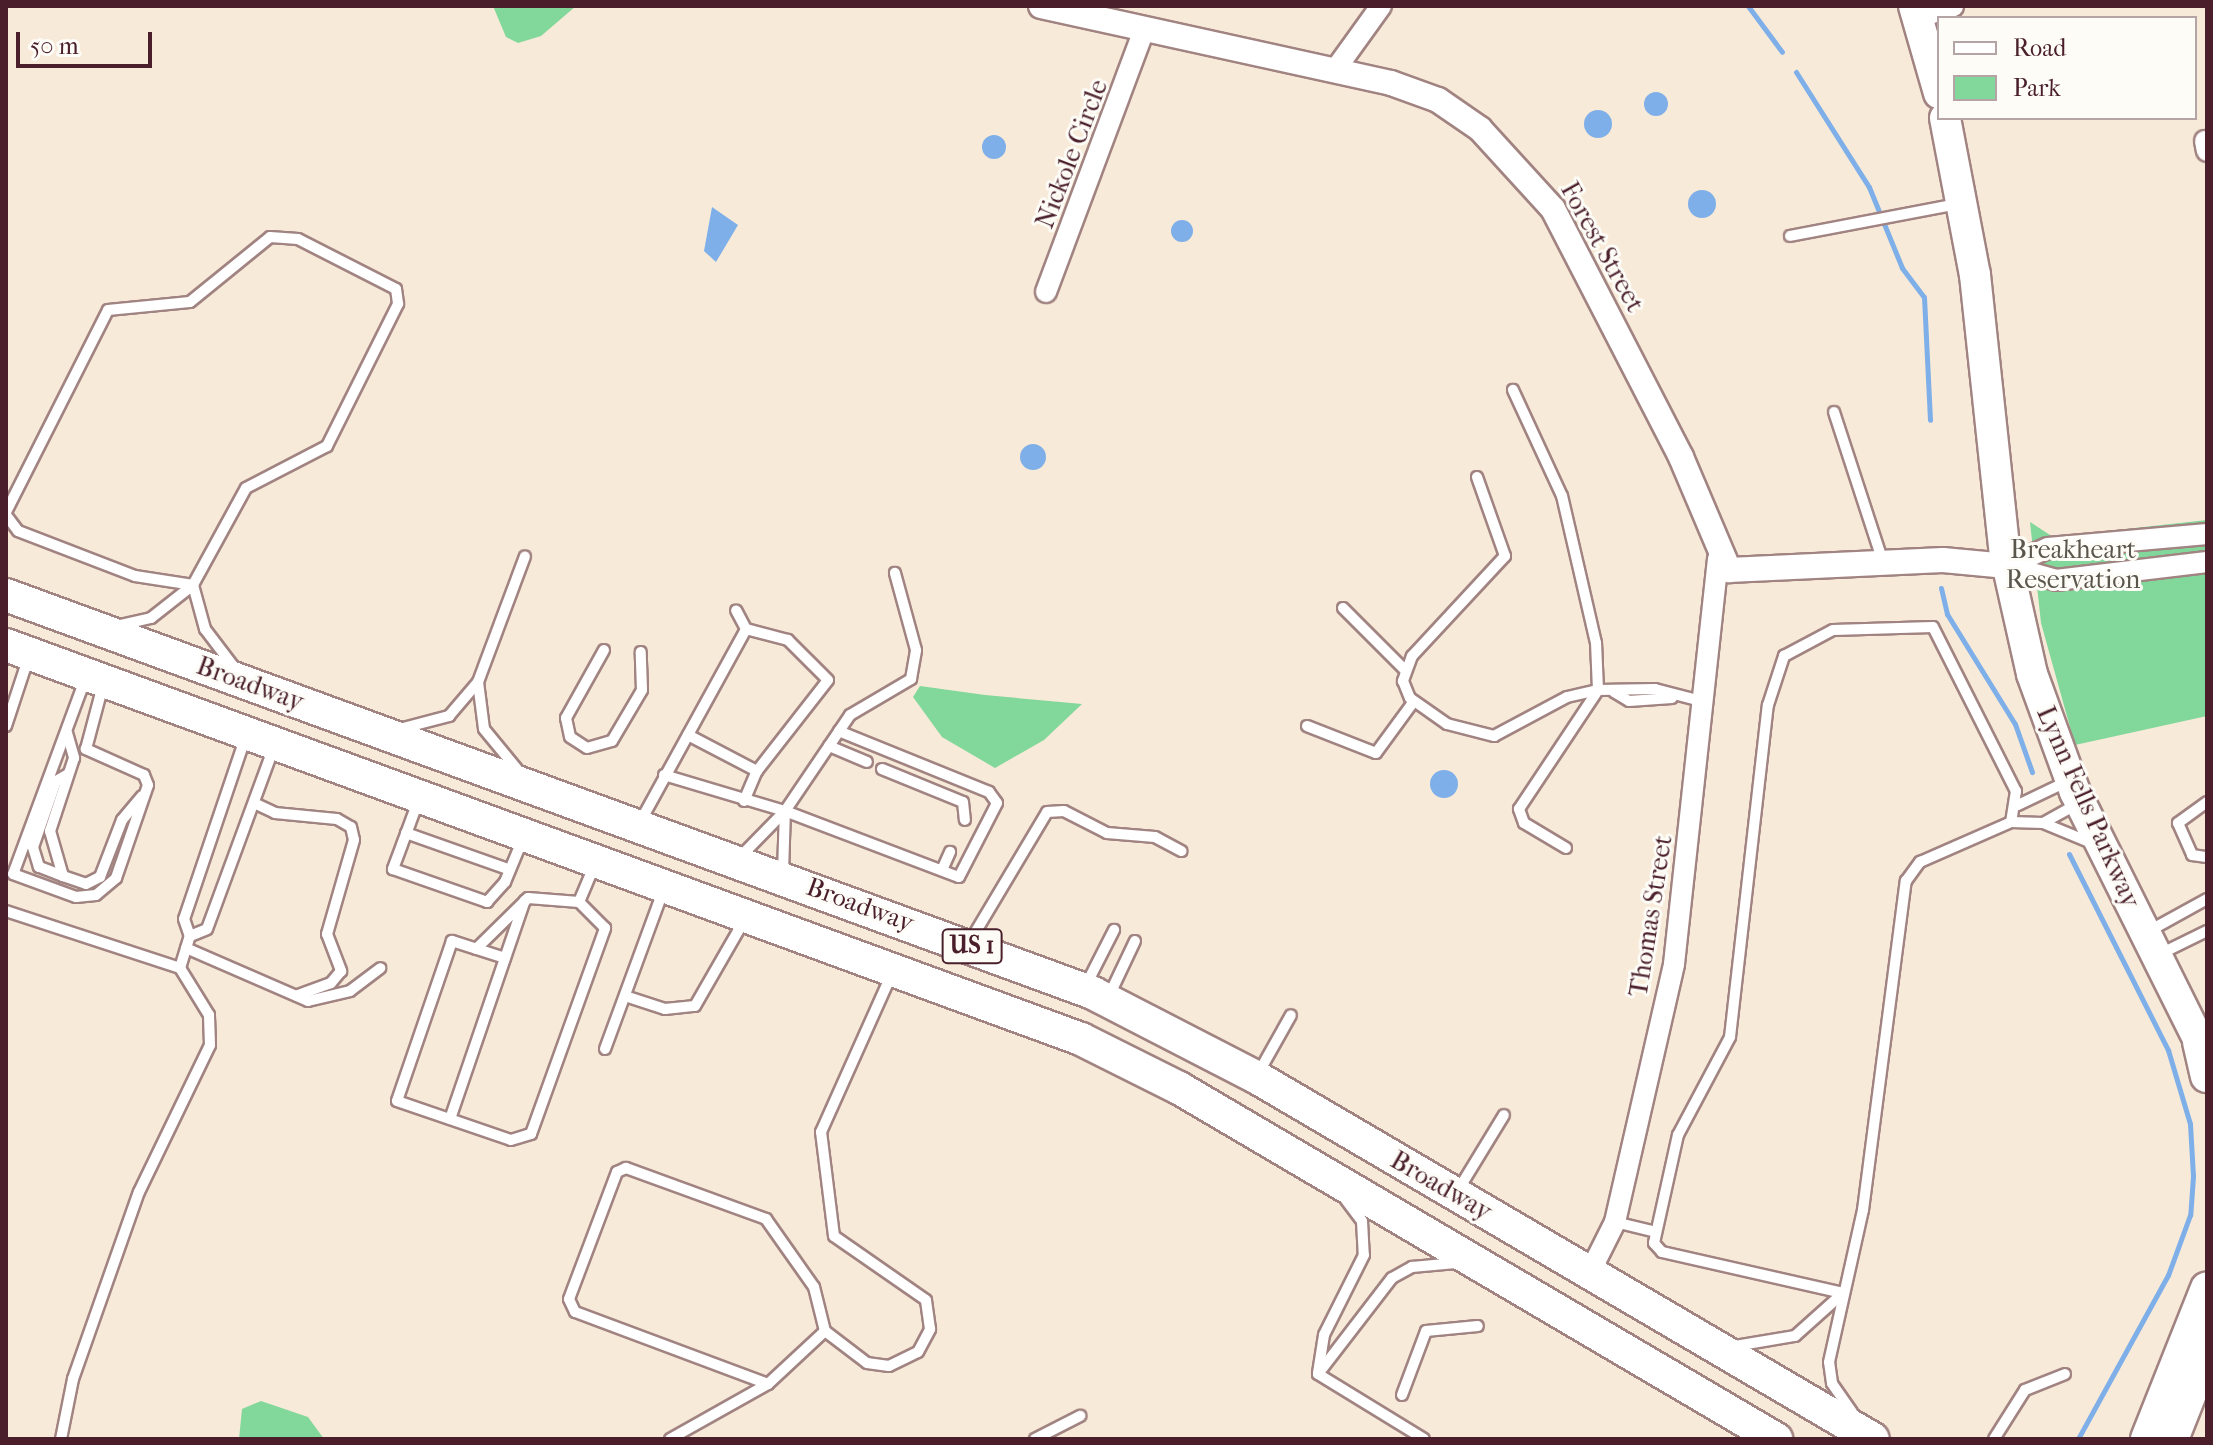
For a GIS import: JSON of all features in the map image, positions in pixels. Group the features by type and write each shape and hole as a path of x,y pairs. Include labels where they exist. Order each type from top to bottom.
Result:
{"highway":[{"name":"Broadway","path":"6,595 1096,994 1256,1077 1872,1438"},
{"name":"Broadway","path":"18,650 1081,1039 1275,1145 1776,1439"},
{"path":"2203,1049 2207,1076"},
{"path":"2147,1439 2207,1288"},
{"path":"2172,1439 2207,1351"}],"main road":[{"path":"1915,12 1937,86"},
{"name":"Lynn Fells Parkway","path":"1945,120 1964,203 2007,566 2032,674 2075,791 2203,1049"}],"street":[{"name":"Forest Street","path":"1041,6 1143,33 1335,70 1411,89 1453,109 1541,192 1681,457 1718,558"},
{"path":"1335,70 1381,6"},
{"path":"1915,12 1953,6"},
{"name":"Nickole Circle","path":"1046,292 1143,33"},
{"path":"2007,566 2048,548 2207,534"},
{"path":"1718,558 1737,573 1884,564 2007,566 2056,580 2207,562"},
{"name":"Thomas Street","path":"1590,1272 1615,1222 1680,925 1718,558"}],"lane":[{"path":"1790,236 1964,203"},
{"path":"94,627 151,618 193,585 243,491 327,446 399,302 394,287 298,239 258,242 190,302 105,312 6,514 18,531 140,578 193,585"},
{"path":"1513,390 1562,496 1596,643 1598,690 1519,809 1524,823 1566,848"},
{"path":"1834,412 1884,564"},
{"path":"1405,670 1505,556 1477,477"},
{"path":"365,726 432,724 455,711 478,682 525,556"},
{"path":"736,861 785,811 859,706 907,684 914,672 916,650 895,573"},
{"path":"193,585 212,643 251,684"},
{"path":"1343,608 1405,670 1414,701 1447,724 1494,736 1567,697 1598,690 1614,692 1629,701 1672,698 1701,701"},
{"path":"736,610 746,629 788,640 828,680 757,771 744,801"},
{"path":"1843,1293 1662,1252 1656,1232 1678,1135 1730,1037 1768,705 1784,656 1833,630 1933,627 2018,805 2011,822"},
{"path":"638,825 746,629"},
{"path":"6,726 18,650"},
{"path":"604,650 566,722 570,737 587,748 612,741 642,690 641,652"},
{"path":"95,678 86,749 144,775 146,791 119,872 102,892 76,897 13,874 67,733 95,678"},
{"path":"478,682 489,740 547,792"},
{"path":"1307,726 1376,753 1414,701"},
{"path":"664,775 785,811 959,877 997,803 989,792 839,731"},
{"path":"63,876 50,831 74,758 67,733"},
{"path":"688,735 757,771"},
{"path":"190,936 207,929 254,803 261,739"},
{"path":"180,968 190,936 184,919 261,739"},
{"path":"829,746 867,762"},
{"path":"882,769 963,802 965,820"},
{"path":"68,774 56,781 33,847 39,867 86,884 100,877 122,820 146,791"},
{"path":"2018,805 2075,791"},
{"path":"2043,823 2075,791"},
{"path":"420,797 393,869 487,902 505,882 505,868 526,835"},
{"path":"2207,802 2178,823 2193,857 2207,857"},
{"path":"254,803 275,813 337,819 351,827 354,840 327,934 341,971 331,983 296,996"},
{"path":"784,878 785,811"},
{"path":"968,945 1047,812 1064,811 1105,832 1157,837 1181,851"},
{"path":"1872,1438 1829,1374 1843,1293 1863,1210 1906,881 1920,862 2011,822 2043,823 2103,848"},
{"path":"406,833 505,868"},
{"path":"942,870 950,852"},
{"path":"579,902 596,861"},
{"path":"605,1049 665,886"},
{"path":"450,1119 527,899"},
{"path":"476,949 527,899 579,902 605,928 531,1134 511,1140 397,1101 452,941 476,949 505,958"},
{"path":"2151,945 2207,899"},
{"path":"6,911 180,968 209,1015 210,1045 139,1192 73,1379 61,1439"},
{"path":"625,996 665,1009 695,1006 747,916"},
{"path":"1096,994 1114,930"},
{"path":"2151,945 2207,931"},
{"path":"1096,994 1135,941"},
{"path":"186,948 296,996 336,996 380,968"},
{"path":"768,1384 570,1309 618,1171 628,1168 766,1219 814,1287 825,1331 884,1367 918,1352 930,1329 929,1309 916,1289 836,1239 821,1132 893,969"},
{"path":"1256,1077 1291,1015"},
{"path":"1456,1195 1504,1115"},
{"path":"1275,1145 1348,1202 1365,1233 1360,1270 1324,1335 1318,1374"},
{"path":"1615,1222 1656,1232"},
{"path":"1318,1374 1392,1278 1419,1266 1477,1263"},
{"path":"1718,1348 1795,1336 1843,1293"},
{"path":"1402,1395 1426,1331 1478,1326"},
{"path":"670,1439 768,1384 825,1331"},
{"path":"1318,1374 1424,1439"},
{"path":"1994,1439 2025,1390 2065,1374"},
{"path":"1035,1439 1080,1416"}],"green space":[{"path":"493,6 576,6 541,36 518,43 506,37"},
{"name":"Breakheart Reservation","path":"2207,520 2207,716 2075,745 2041,623 2030,522 2053,537"},
{"path":"920,686 1082,704 1044,740 995,768 942,737 913,697"},
{"path":"261,1401 308,1417 324,1439 239,1439 242,1409"}],"water":[{"path":"1656,92 1665,95 1668,104 1665,113 1656,116 1647,113 1644,104 1647,95"},
{"path":"1598,110 1608,114 1612,124 1608,134 1598,138 1588,134 1584,124 1588,114"},
{"path":"994,135 1002,139 1006,147 1002,155 994,159 986,155 982,147 986,139"},
{"path":"1702,190 1712,194 1716,204 1712,214 1702,218 1692,214 1688,204 1692,194"},
{"path":"712,207 738,225 716,262 704,251"},
{"path":"1182,220 1190,223 1193,231 1190,239 1182,242 1174,239 1171,231 1174,223"},
{"path":"1033,444 1042,448 1046,457 1042,466 1033,470 1024,466 1020,457 1024,448"},
{"path":"1444,770 1454,774 1458,784 1454,794 1444,798 1434,794 1430,784 1434,774"}],"waterway":[{"path":"1748,6 1782,52"},
{"path":"1796,72 1869,187 1902,268 1924,297 1930,420"},
{"path":"1941,588 1947,614 2015,724 2032,772"},
{"path":"2069,854 2168,1050 2190,1124 2193,1176 2190,1215 2168,1275 2078,1439"}]}
